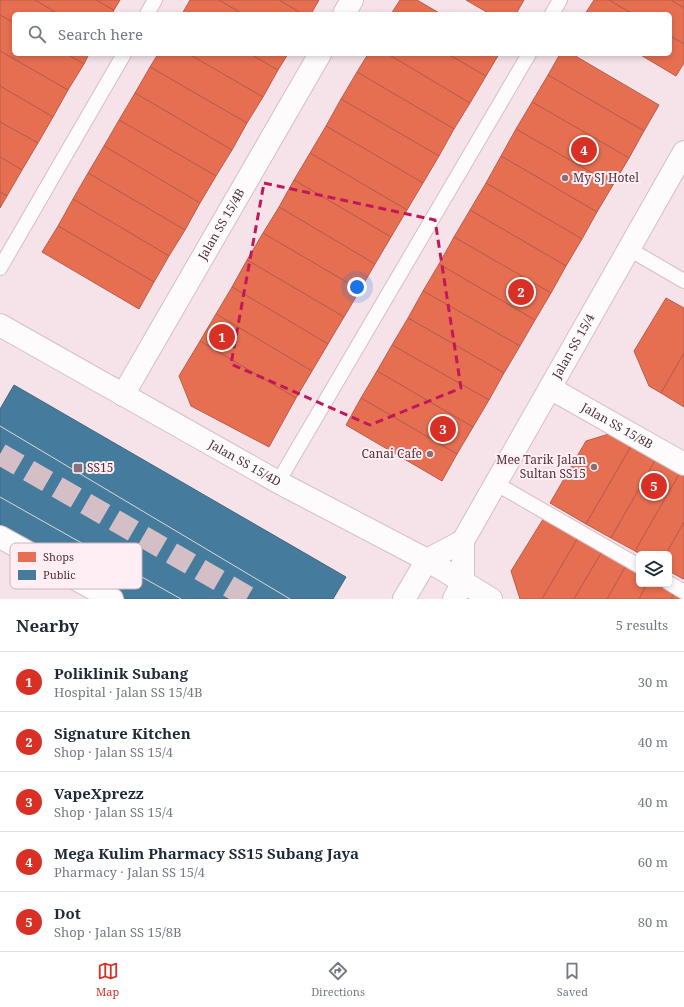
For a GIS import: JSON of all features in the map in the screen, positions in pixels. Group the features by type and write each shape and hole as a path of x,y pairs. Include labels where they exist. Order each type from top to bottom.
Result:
{"street":[{"path":"345,12 352,0"},
{"name":"Jalan SS 15/4B","path":"123,395 319,56"},
{"name":"Jalan SS 15/4","path":"463,540 684,152"},
{"name":"Jalan SS 15/4D","path":"0,326 278,482 427,560 459,591 491,599"},
{"name":"Jalan SS 15/8B","path":"550,388 684,464"},
{"path":"0,537 11,543"},
{"path":"404,599 427,560 463,540"},
{"path":"459,591 463,540"},
{"path":"94,589 112,599"}],"lane":[{"path":"148,12 155,0"},
{"path":"553,12 560,0"},
{"path":"0,268 123,56"},
{"path":"278,482 528,56"},
{"path":"629,249 684,281"},
{"path":"495,483 636,564"},
{"path":"672,585 684,592"}],"highlighted area":[{"path":"264,183 435,220 461,388 370,425 231,364"}],"building: Shops":[{"path":"0,0 35,0 56,12 12,12 12,22 0,15"},
{"path":"35,0 96,0 114,10 113,12 56,12"},
{"path":"96,0 120,0 114,10"},
{"path":"190,0 219,0 240,12 183,12"},
{"path":"219,0 279,0 300,12 240,12"},
{"path":"279,0 319,0 312,12 300,12"},
{"path":"400,0 417,0 438,12 392,12"},
{"path":"466,0 524,0 517,12 487,12"},
{"path":"594,0 609,0 630,12 586,12"},
{"path":"609,0 671,0 684,8 684,44 672,37 672,12 630,12"},
{"path":"671,0 684,0 684,8"},
{"path":"0,15 12,22 12,56 70,56 84,64 68,90 0,51"},
{"path":"672,37 684,44 684,63 676,76 642,56 672,56"},
{"path":"0,51 68,90 53,117 0,86"},
{"path":"70,56 88,56 84,64"},
{"path":"157,56 192,56 263,97 247,123 150,67"},
{"path":"192,56 254,56 278,70 263,97"},
{"path":"254,56 287,56 278,70"},
{"path":"367,56 391,56 470,103 454,129 357,72"},
{"path":"391,56 451,56 486,76 470,103"},
{"path":"451,56 498,56 486,76"},
{"path":"559,56 575,56 659,105 644,131 548,75"},
{"path":"150,67 247,123 232,150 135,93"},
{"path":"357,72 454,129 439,156 341,99"},
{"path":"548,75 644,131 629,158 532,102"},
{"path":"0,86 53,117 38,143 0,122"},
{"path":"135,93 232,150 216,176 119,120"},
{"path":"341,99 439,156 423,183 326,126"},
{"path":"532,102 629,158 613,185 516,129"},
{"path":"119,120 216,176 200,203 104,146"},
{"path":"0,122 38,143 22,170 0,157"},
{"path":"326,126 423,183 407,210 310,153"},
{"path":"516,129 613,185 597,212 501,156"},
{"path":"104,146 200,203 185,230 88,173"},
{"path":"310,153 407,210 391,237 294,180"},
{"path":"501,156 597,212 582,239 486,183"},
{"path":"0,157 22,170 7,196 0,192"},
{"path":"88,173 185,230 169,256 73,199"},
{"path":"294,180 391,237 375,264 279,207"},
{"path":"486,183 582,239 566,266 470,210"},
{"path":"0,192 7,196 0,208"},
{"path":"73,199 169,256 154,282 58,226"},
{"path":"279,207 375,264 360,290 263,233"},
{"path":"470,210 566,266 551,293 454,237"},
{"path":"58,226 154,282 139,309 42,252"},
{"path":"263,233 360,290 344,317 247,260"},
{"path":"454,237 551,293 535,320 439,264"},
{"path":"247,260 344,317 328,344 232,287"},
{"path":"439,264 535,320 520,346 423,291"},
{"path":"232,287 328,344 312,371 216,314"},
{"path":"423,291 520,346 504,373 408,318"},
{"path":"666,298 684,308 684,353 661,393 649,386 634,351"},
{"path":"216,314 312,371 296,398 200,341"},
{"path":"408,318 504,373 489,400 392,345"},
{"path":"200,341 296,398 269,447 191,406 179,376"},
{"path":"392,345 489,400 473,427 377,371"},
{"path":"684,353 684,407 661,393"},
{"path":"377,371 473,427 457,454 361,398"},
{"path":"361,398 457,454 442,481 346,425"},
{"path":"612,433 633,443 586,524 550,503 586,441"},
{"path":"633,443 657,457 611,538 586,524"},
{"path":"657,457 681,471 635,551 611,538"},
{"path":"681,471 684,473 684,522 668,551 635,551"},
{"path":"545,516 579,536 542,599 520,599 511,571"},
{"path":"684,522 683,579 672,573 672,551 668,551"},
{"path":"579,536 603,550 574,599 542,599"},
{"path":"603,550 627,564 607,599 574,599"},
{"path":"627,564 636,569 636,587 645,587 639,599 607,599"},
{"path":"645,587 667,587 675,592 671,599 639,599"},
{"path":"675,592 684,597 684,599 671,599"}],"building: Public":[{"name":"SS15","path":"14,385 346,577 333,599 126,599 109,589 142,589 142,543 29,543 0,526 0,409"}],"tunnel":[{"path":"0,454 251,599"}],"tram line":[{"path":"0,426 290,599"},
{"path":"0,497 82,543"},
{"path":"142,577 181,599"}],"place":[{"name":"Mega Kulim Pharmacy SS15 Subang Jaya","path":"584,150"},
{"name":"My SJ Hotel","path":"565,178"},
{"name":"Signature Kitchen","path":"521,292"},
{"name":"Poliklinik Subang","path":"222,337"},
{"name":"VapeXprezz","path":"443,429"},
{"name":"Canai Cafe","path":"430,454"},
{"name":"Mee Tarik Jalan Sultan SS15","path":"594,467"},
{"name":"SS15","path":"78,468"},
{"name":"Dot","path":"654,486"}]}
